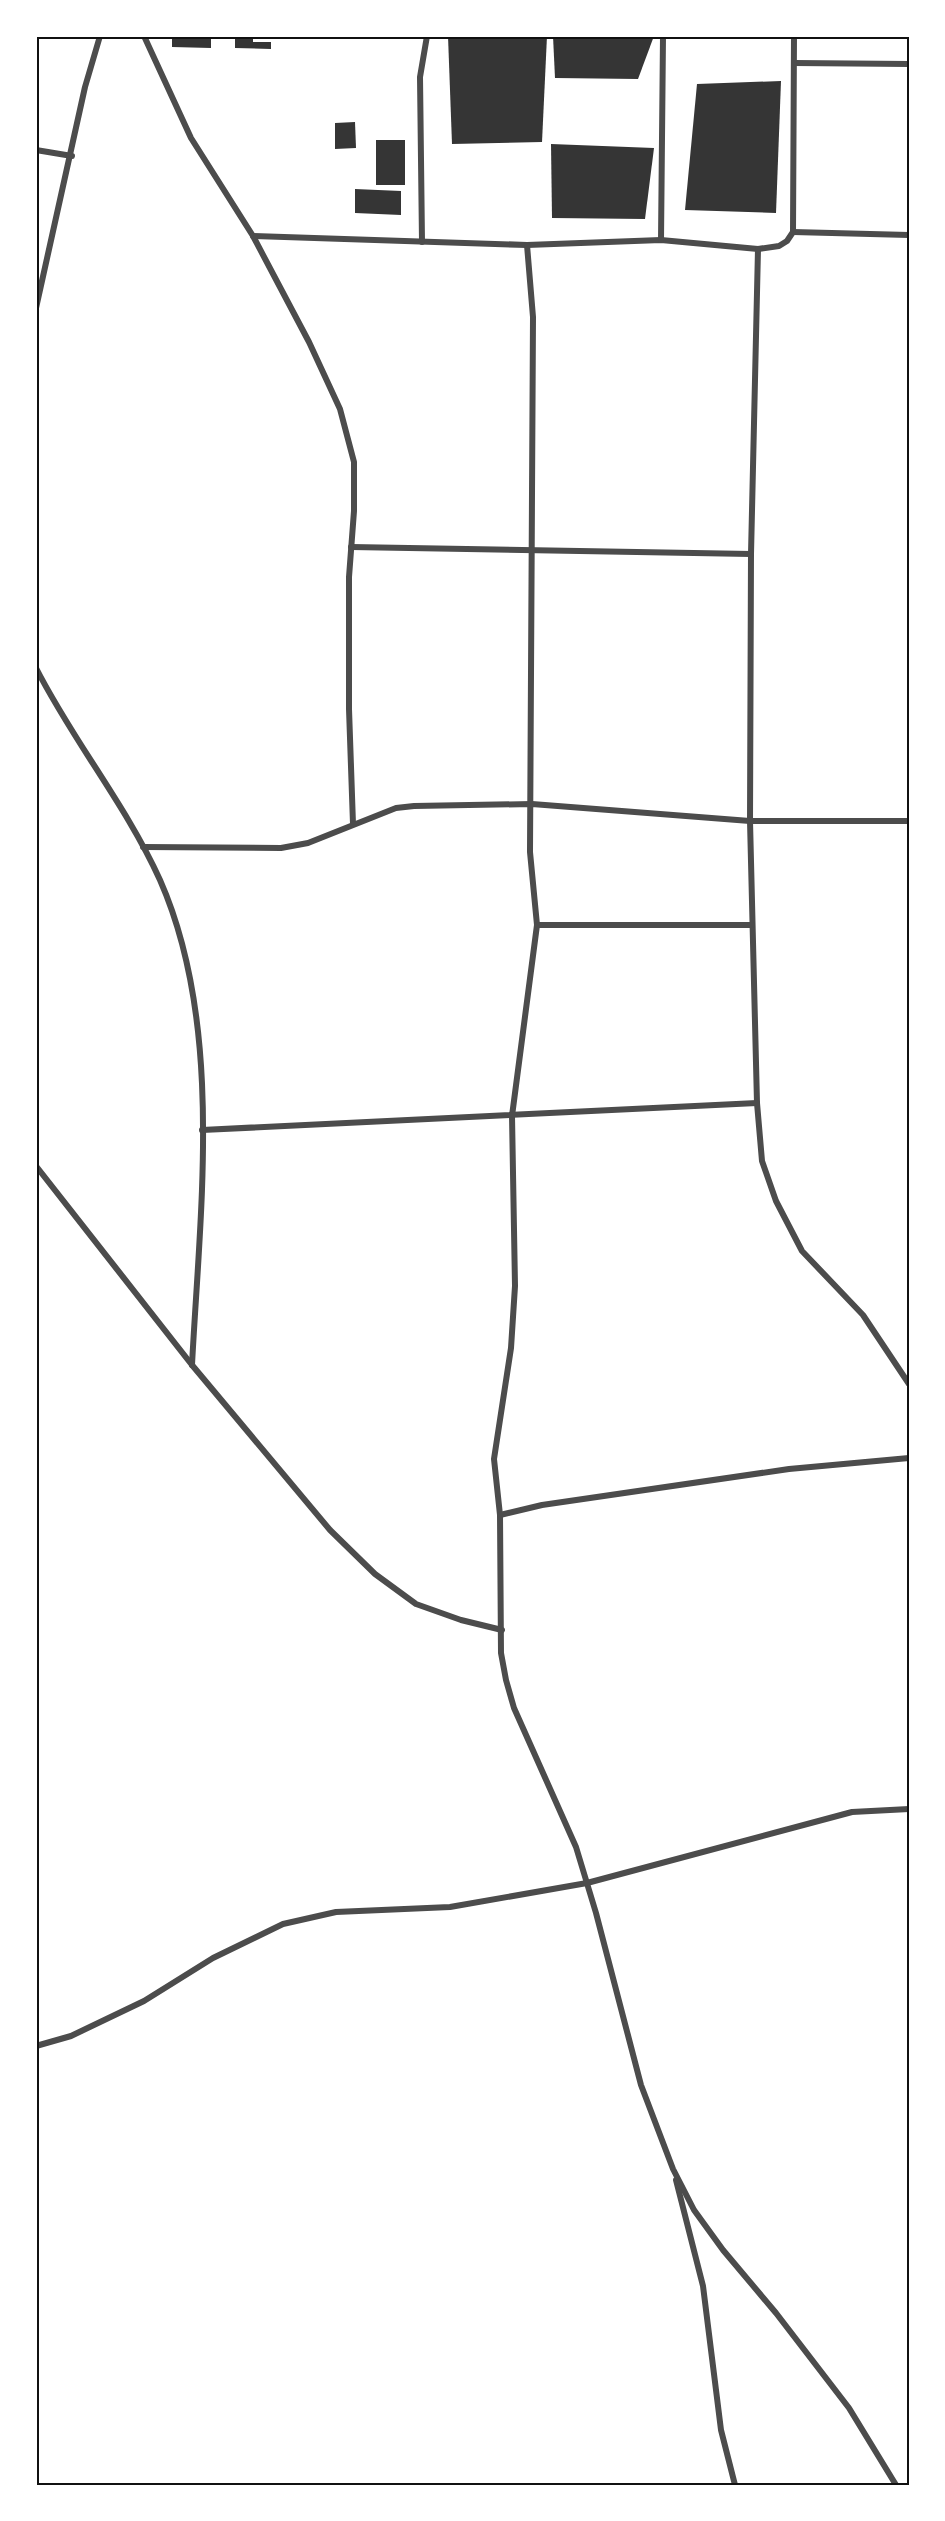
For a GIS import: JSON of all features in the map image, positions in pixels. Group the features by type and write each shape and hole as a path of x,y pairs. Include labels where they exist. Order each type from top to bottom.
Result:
{"street":[{"path":"36,308 86,87 100,36"},
{"path":"144,36 191,138 253,236 309,342 340,409 354,462 354,511 349,577 349,709 353,824"},
{"path":"422,242 420,77 427,36"},
{"path":"661,240 663,36"},
{"path":"253,236 527,246 661,240 758,249 779,246 787,241 793,232 794,36"},
{"path":"794,63 909,64"},
{"path":"36,150 72,156"},
{"path":"793,232 909,235"},
{"path":"527,246 533,317 530,852 537,925 512,1116 515,1286 511,1348 494,1459 500,1515 503,1662 514,1708 576,1847 641,2085 673,2169 694,2210 723,2250 776,2313 849,2408 896,2485"},
{"path":"758,249 751,554 750,821 757,1103 762,1161 776,1202 802,1251 863,1315 909,1384"},
{"path":"351,547 751,554"},
{"path":"36,668 67,724 144,847 173,915 190,984 201,1054 202,1130 192,1365"},
{"path":"144,847 281,848 308,843 396,808 414,806 532,804 750,821 909,821"},
{"path":"537,925 752,925"},
{"path":"202,1130 757,1103"},
{"path":"36,1167 192,1365 330,1530 375,1574 416,1604 461,1620 502,1630"},
{"path":"500,1515 542,1505 789,1469 909,1458"},
{"path":"36,2046 71,2036 144,2001 213,1958 283,1924 336,1912 450,1907 587,1883 852,1812 909,1809"},
{"path":"673,2169 703,2286 721,2430 735,2485"}],"building":[{"path":"172,36 211,36 211,48 172,47"},
{"path":"235,36 253,36 253,42 271,42 271,49 235,48"},
{"path":"448,36 547,36 542,142 452,144"},
{"path":"553,36 654,36 638,79 555,78"},
{"path":"781,81 776,213 685,210 697,84"},
{"path":"355,122 356,148 335,149 335,123"},
{"path":"376,140 405,140 405,185 376,185"},
{"path":"551,144 654,148 645,219 552,218"},
{"path":"355,189 401,191 401,215 355,213"}]}
